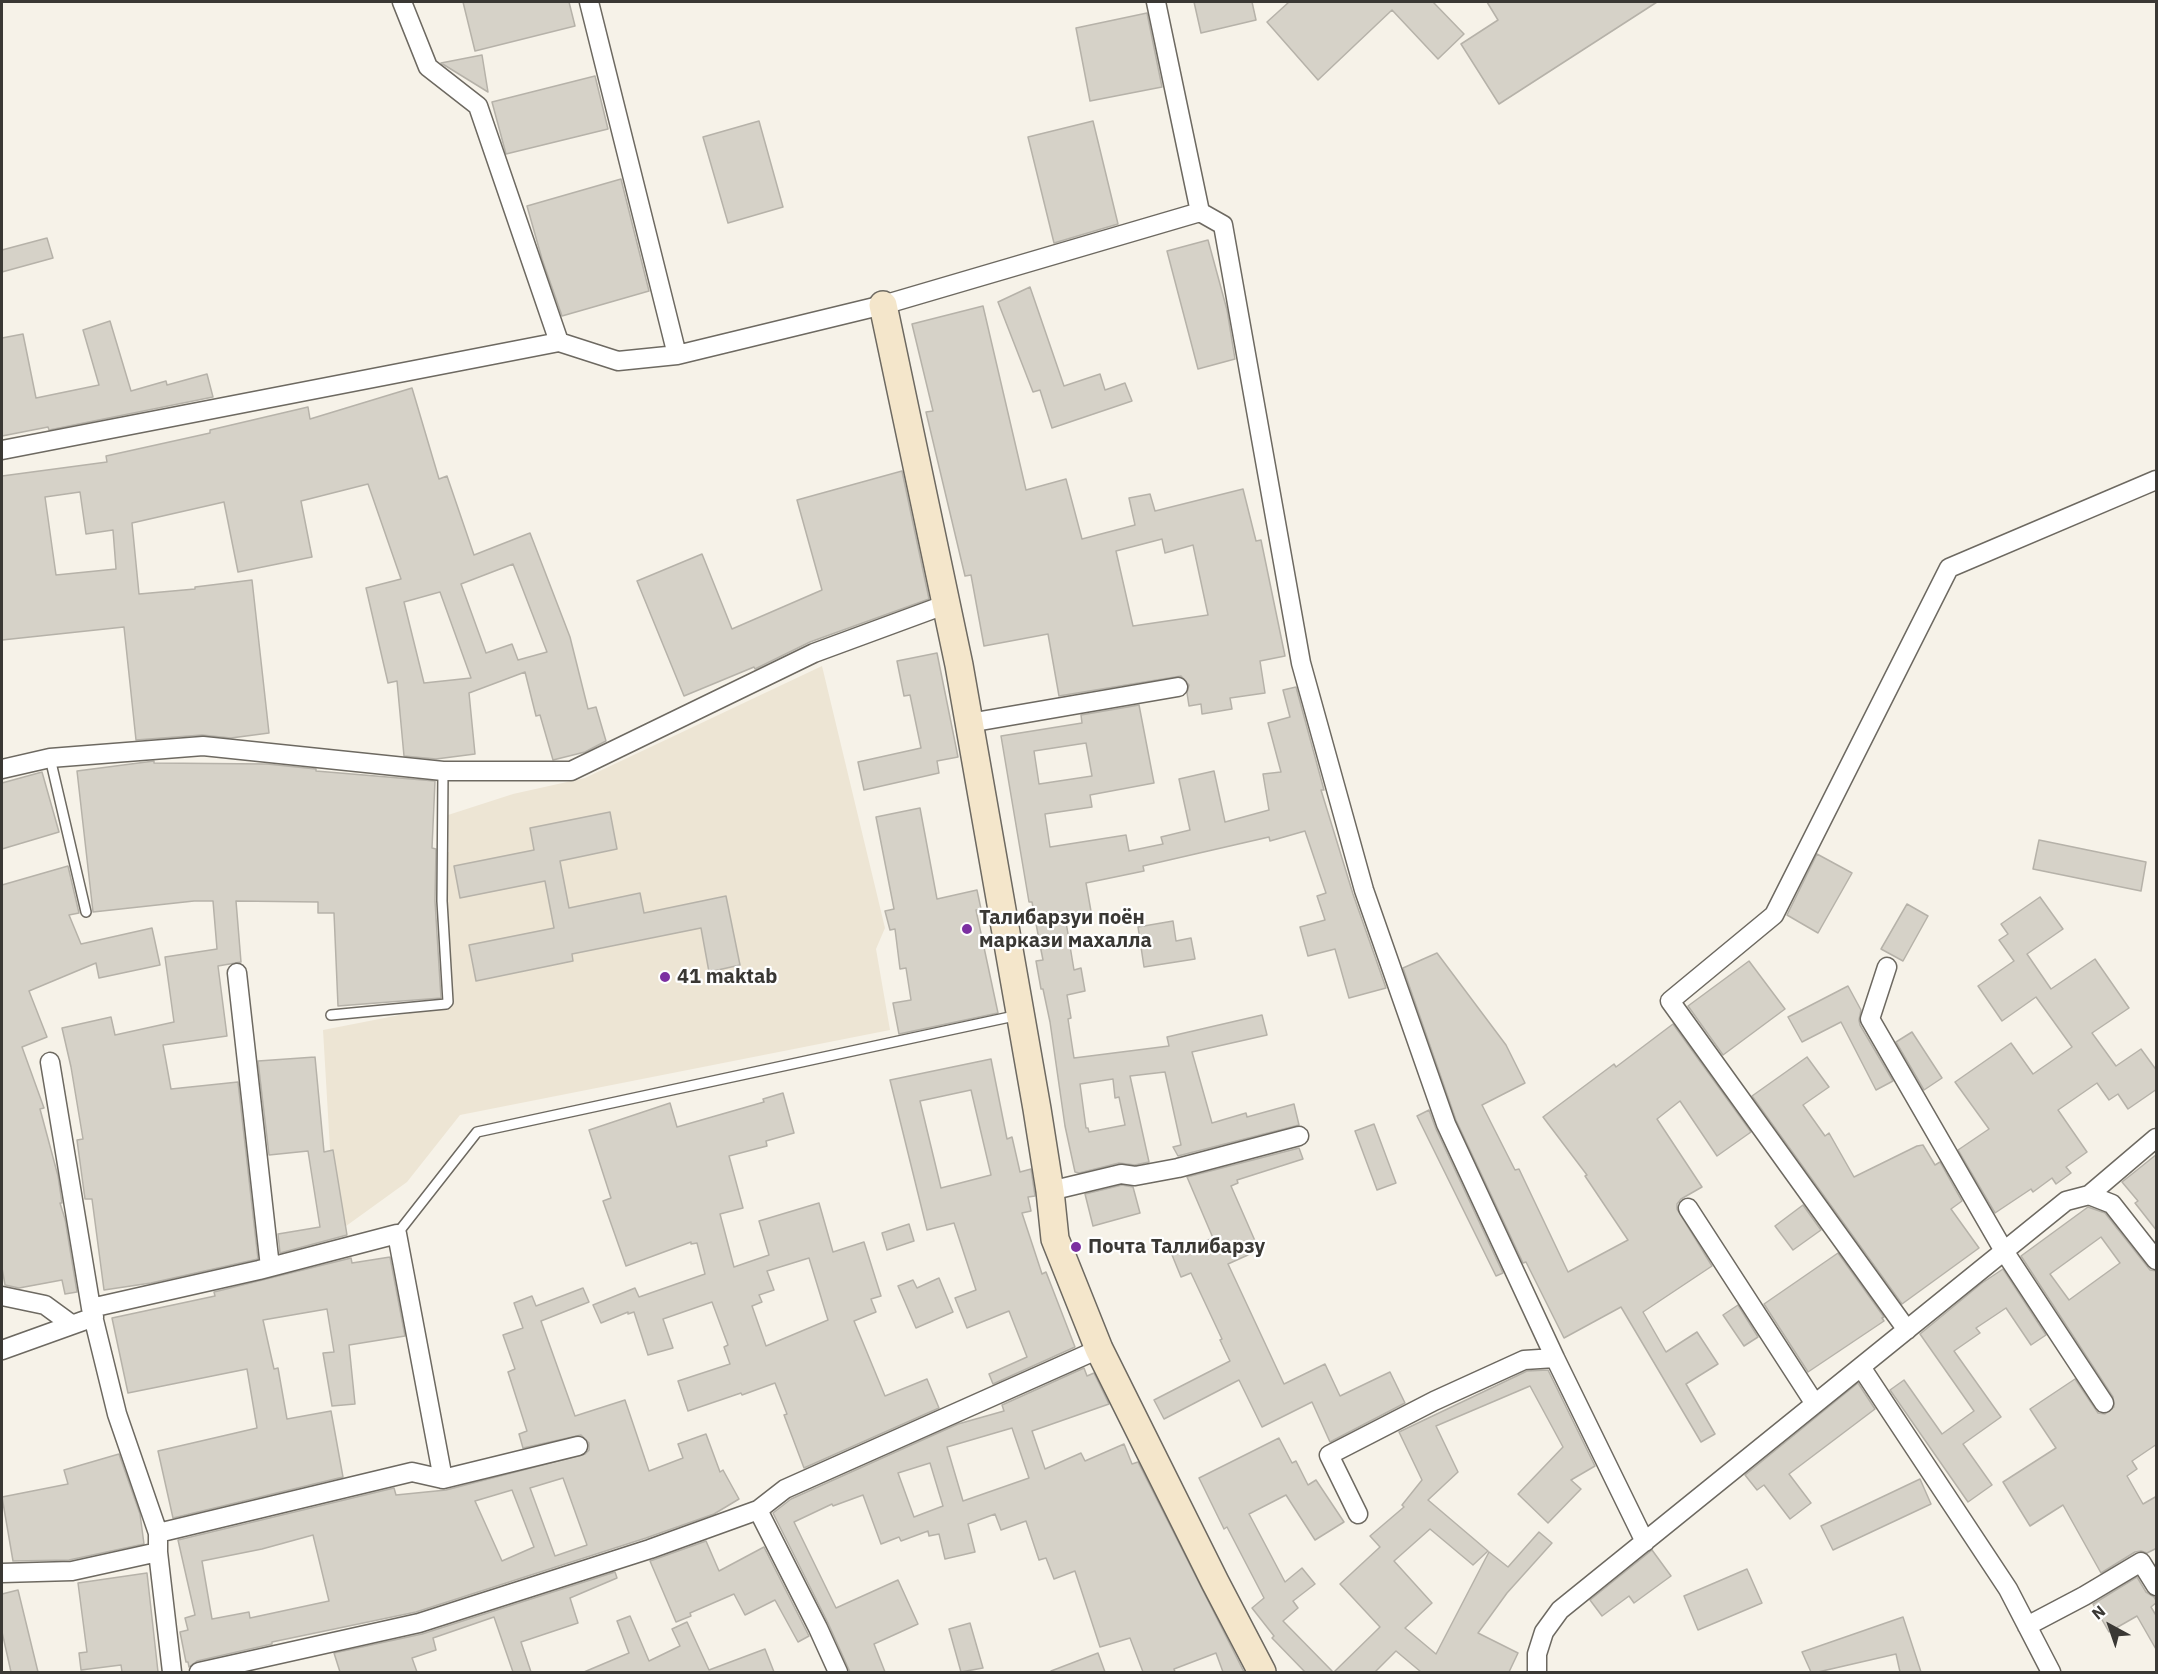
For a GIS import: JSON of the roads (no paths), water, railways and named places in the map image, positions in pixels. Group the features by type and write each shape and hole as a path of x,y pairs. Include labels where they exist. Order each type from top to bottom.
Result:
{"street":[{"path":"402,2 428,67 478,106 559,342"},
{"path":"589,2 677,355"},
{"path":"1156,2 1200,212"},
{"path":"2,450 559,342 618,361 677,355 883,304 1200,212 1223,225 1300,663 1364,890 1446,1124 1555,1358 1645,1542"},
{"path":"883,304 947,604 969,723 1050,1191 1054,1239 1099,1349 1215,1582 1263,1672"},
{"path":"1907,1330 1670,1001 1774,915 1949,568 2157,480"},
{"path":"2,768 50,758 203,746 443,771 571,771 814,653 947,604"},
{"path":"969,723 1179,687"},
{"path":"1887,967 1870,1019 2004,1251 2104,1403"},
{"path":"237,973 270,1267"},
{"path":"50,1062 92,1313 117,1414 158,1533 158,1552 172,1672"},
{"path":"1050,1191 1121,1174 1135,1176 1178,1168 1299,1136"},
{"path":"1537,1672 1537,1654 1544,1632 1560,1610 2066,1201 2089,1195 2157,1138"},
{"path":"2089,1195 2112,1204 2157,1260"},
{"path":"1688,1208 1815,1404"},
{"path":"2,1350 72,1324 92,1313 397,1234 442,1479"},
{"path":"2,1296 45,1305 72,1324"},
{"path":"199,1672 419,1623 650,1549 758,1510 785,1488 1099,1349"},
{"path":"1358,1514 1329,1455 1434,1401 1524,1360 1555,1358"},
{"path":"1861,1367 2008,1589 2051,1672"},
{"path":"158,1533 412,1472 442,1479 578,1446"},
{"path":"758,1510 838,1672"},
{"path":"2,1573 72,1571 158,1552"},
{"path":"2027,1626 2141,1562 2157,1586"}],"lane":[{"path":"50,758 86,912"},
{"path":"331,1015 448,1002 442,901 443,771"},
{"path":"397,1234 477,1132 1020,1015"}],"place":[{"name":"Талибарзуи поён маркази махалла","path":"967,929"},
{"name":"41 maktab","path":"665,977"},
{"name":"Почта Таллибарзу","path":"1076,1247"}]}
